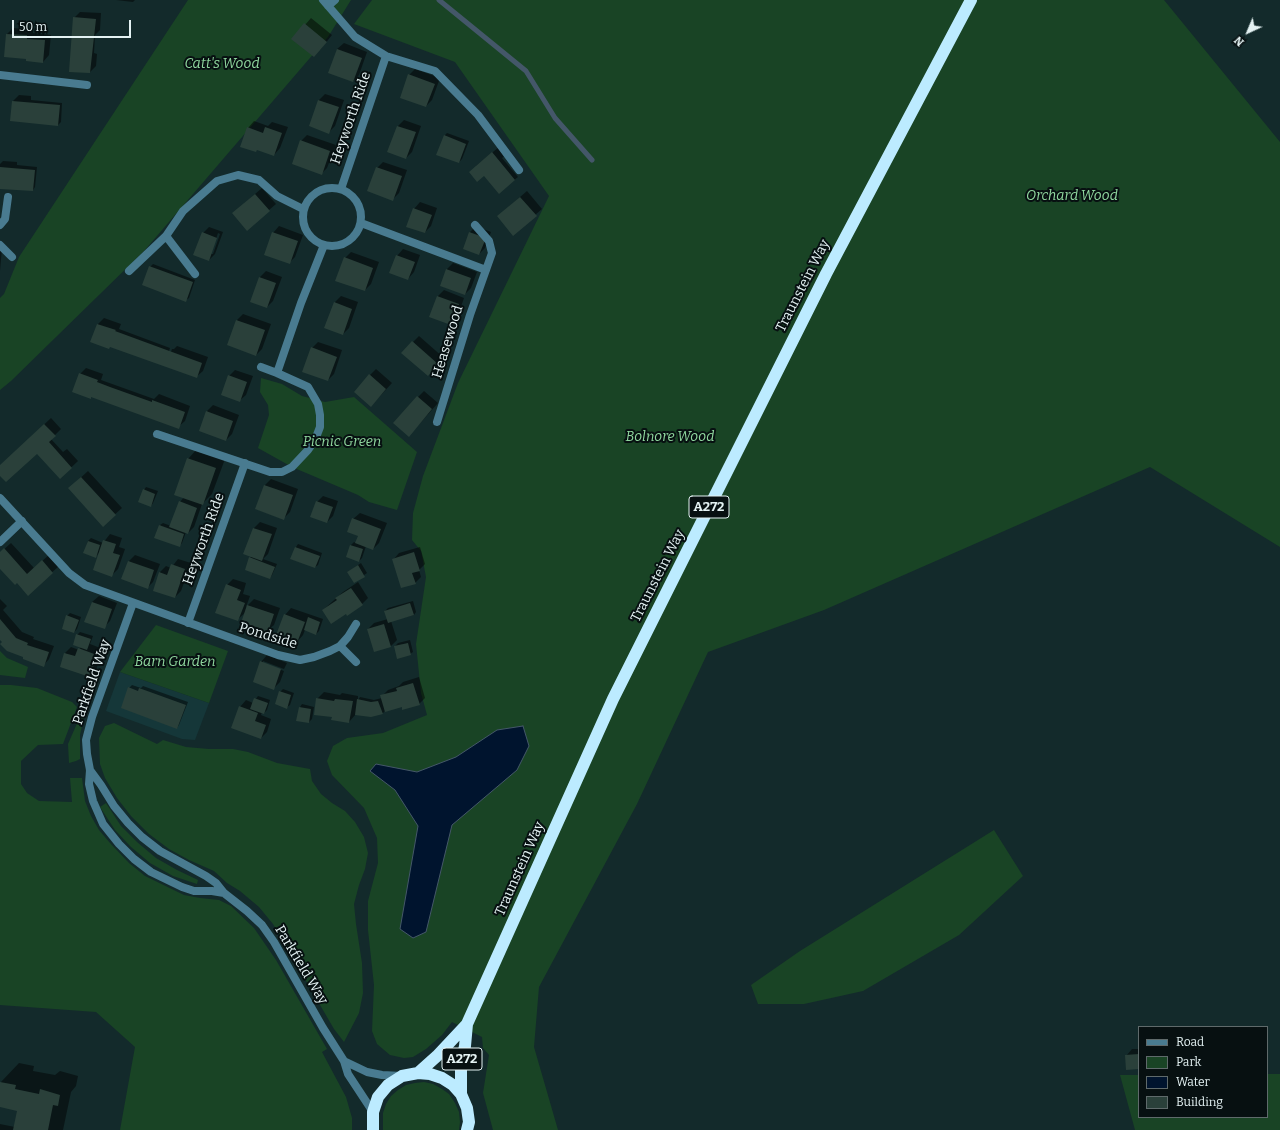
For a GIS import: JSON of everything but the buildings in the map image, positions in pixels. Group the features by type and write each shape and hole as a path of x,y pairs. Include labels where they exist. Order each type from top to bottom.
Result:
{"highway":[{"name":"Traunstein Way","path":"418,1072 437,1056 467,1024 613,699 826,274 972,0"},
{"name":"Traunstein Way","path":"461,1094 461,1065 465,1046 467,1024"},
{"path":"372,1129 373,1112 378,1097 388,1084 402,1076 418,1072 442,1078 453,1085 461,1094 467,1108 469,1122 467,1130"}],"street":[{"path":"335,0 325,3 355,37 386,56 435,71 478,114 519,170"},
{"name":"Heyworth Ride","path":"341,189 386,56"},
{"path":"0,75 87,85"},
{"path":"129,271 166,236 183,211 217,181 238,175 259,180 277,196 303,209"},
{"path":"332,187 341,189 349,192 360,206 362,214 361,223 358,232 343,244 334,246 324,245 309,235 304,227 302,218 303,209 307,200 314,193 322,189 332,187"},
{"path":"0,225 5,219 8,197"},
{"path":"361,223 486,270"},
{"name":"Heasewood","path":"437,422 470,315 492,253 489,241 475,225"},
{"path":"166,236 195,274"},
{"path":"0,245 12,258"},
{"path":"277,373 301,303 324,245"},
{"path":"157,434 270,472 282,472 292,467 311,445 320,427 318,404 308,387 261,366"},
{"name":"Heyworth Ride","path":"188,623 245,463"},
{"path":"0,498 76,579 85,585 188,623"},
{"path":"0,542 22,521"},
{"name":"Parkfield Way","path":"133,603 92,717 86,740 86,754 90,770 89,784 93,800 103,824 119,844 134,859 151,872 194,891 224,893"},
{"name":"Pondside","path":"188,623 290,659 300,660 314,657 340,646 356,624"},
{"path":"340,646 356,662"},
{"name":"Parkfield Way","path":"90,770 114,806 142,837 160,851 216,883 224,893 262,925 274,942 339,1056 344,1061 367,1072 382,1075 402,1076"},
{"name":"Parkfield Way","path":"344,1061 348,1074 373,1112"}],"shaded area":[{"path":"120,672 209,703 195,740 182,739 106,711"}],"green space":[{"name":"Catt's Wood","path":"188,0 351,0 328,37 144,251 0,390 0,298 4,294 19,257"},
{"path":"372,0 1164,0 1280,142 1280,547 1150,467 824,610 708,652 637,804 539,987 534,1047 558,1130 493,1130 483,1093 489,1055 483,1048 482,1037 452,1022 442,1035 426,1049 413,1057 404,1058 390,1055 377,1044 372,1031 374,985 368,930 368,901 378,863 377,838 364,808 332,775 327,761 333,746 347,738 383,733 427,715 421,693 416,644 426,577 421,551 412,540 413,513 423,476 458,383 549,196 455,62 354,24"},
{"name":"Picnic Green","path":"261,378 282,384 302,396 325,402 354,397 417,452 397,510 369,502 358,495 292,467 258,448 269,415 268,405 260,392"},
{"name":"Barn Garden","path":"156,625 228,651 209,703 120,672"},
{"path":"0,651 7,658 28,667 25,678 0,675"},
{"path":"0,685 37,688 72,702 77,707 63,744 38,745 21,761 21,784 27,793 39,801 72,802 70,778 82,778 85,801 91,816 99,830 129,863 145,876 184,895 219,900 231,906 254,928 276,960 327,1049 322,1052 346,1097 352,1118 352,1130 120,1130 135,1047 96,1012 0,1005"},
{"path":"85,711 80,735 80,759 69,763 68,744 82,712"},
{"path":"114,723 157,744 163,740 186,747 233,749 248,752 277,763 310,769 312,781 321,794 345,811 355,822 364,837 368,853 365,869 354,904 362,963 363,993 359,1013 344,1042 334,1029 273,924 259,907 240,891 227,883 214,871 169,849 149,834 131,816 117,798 105,778 100,764 99,738 105,726"},
{"path":"106,803 121,826 137,842 156,858 198,880 197,884 173,876 150,863 131,847 115,830 100,807"},
{"path":"994,830 1023,876 959,935 863,991 804,1004 758,1004 751,985 800,951"},
{"path":"1268,1074 1280,1074 1280,1130 1135,1130 1120,1075 1138,1075 1138,1118 1268,1118"},
{"path":"424,1082 433,1084 449,1094 459,1112 459,1130 383,1130 383,1113 391,1096 406,1085"}],"water":[{"path":"523,726 529,746 517,770 452,825 426,932 413,938 400,929 418,826 395,790 370,771 376,764 417,772 456,757 497,730"}],"waterway":[{"path":"439,0 526,71 555,118 592,160"}],"park label":[{"name":"Orchard Wood","path":"1072,196"},
{"name":"Bolnore Wood","path":"670,437"}]}
